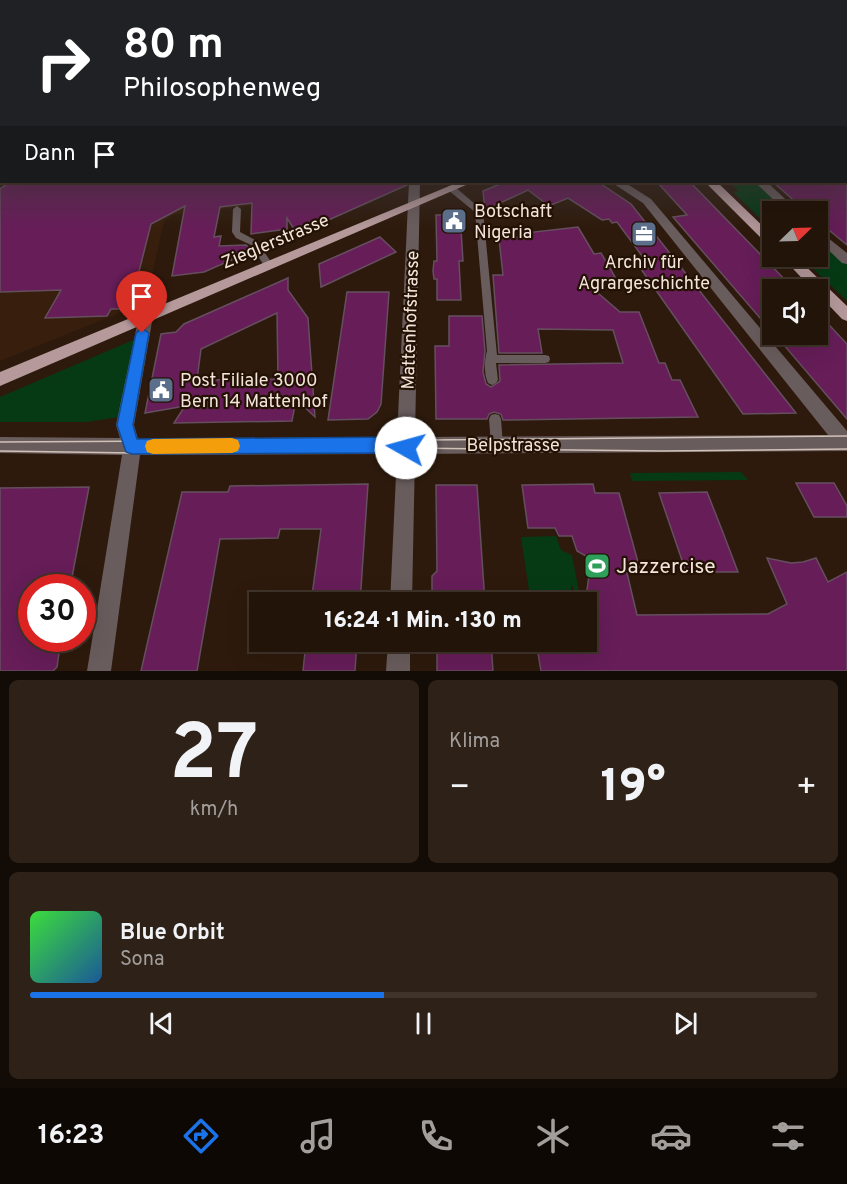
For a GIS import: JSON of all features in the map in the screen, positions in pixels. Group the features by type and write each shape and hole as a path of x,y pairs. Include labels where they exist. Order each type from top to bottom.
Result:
{"main road":[{"name":"Zieglerstrasse","path":"0,379 464,183"},
{"path":"712,183 762,232"},
{"path":"798,267 847,315"}],"street":[{"name":"Mattenhofstrasse","path":"401,592 414,183"},
{"path":"619,183 647,201 847,443"},
{"path":"762,183 781,201"},
{"path":"828,243 847,260"},
{"path":"99,671 132,447 125,425 146,316"},
{"name":"Belpstrasse","path":"0,445 132,447 847,443"},
{"path":"398,671 399,652"}],"lane":[{"path":"451,188 479,211 492,351 490,359 492,380"},
{"path":"237,209 236,232 239,236 254,243 268,265"},
{"path":"490,359 545,359"},
{"path":"495,419 497,445"}],"shaded area":[{"path":"41,183 403,183 403,187 173,215 164,221 146,302 0,361 0,216"}],"green space":[{"path":"730,183 759,183 779,201 762,201 762,220 733,192 739,191"},
{"path":"828,247 847,264 847,301 828,283 828,279 824,279 811,267 828,267"},
{"path":"138,338 119,417 87,422 0,422 0,397"},
{"path":"741,472 748,480 632,481 630,473"},
{"path":"556,536 561,550 572,555 579,592 575,592 571,583 571,592 529,592 521,537"}],"building":[{"path":"9,183 407,183 407,185 297,234 287,218 287,229 251,234 252,203 220,207 214,237 221,236 219,246 246,245 252,251 204,272 172,276 185,206 151,224 134,291 126,309 111,309 107,316 45,318 61,290 0,292 0,189"},
{"path":"503,183 600,183 631,204 796,413 743,414 641,269 651,268 617,222 612,223 609,219 602,220 568,198 549,206 528,190 485,210 483,191"},
{"path":"658,183 691,183 762,256 762,267 773,267 784,279 762,279 762,320 673,217 687,215"},
{"path":"774,183 847,183 847,245 828,229 828,201 795,201"},
{"path":"445,212 460,213 463,261 459,261 461,300 437,300 437,279 434,279 433,271 434,261 437,261 436,215 445,215"},
{"path":"578,227 594,254 601,253 615,277 584,281 620,312 639,312 659,363 665,363 672,380 680,380 698,417 503,420 501,414 494,412 489,414 487,419 436,419 435,346 449,346 449,316 482,316 485,351 483,372 486,384 491,387 500,381 499,365 623,363 613,330 538,329 542,353 499,353 493,275 503,275 499,239 527,236 525,233"},
{"path":"380,237 396,252 321,287 319,264"},
{"path":"288,278 288,290 308,318 315,417 296,399 292,421 174,423 185,406 145,413 161,334 176,332 184,324","holes":["277,313 278,379 197,380 201,349"]},
{"path":"347,292 389,292 381,404 377,412 368,419 328,420"},
{"path":"828,324 847,344 847,419 784,345 828,345"},
{"path":"796,483 834,483 847,506 847,517 814,517"},
{"path":"368,484 361,592 312,592 321,529 280,529 278,538 220,539 197,671 141,671 182,492 228,492 230,486"},
{"path":"593,484 595,493 619,493 641,573 627,573 637,615 768,614 787,604 767,558 791,563 816,558 828,582 847,572 847,671 541,671 539,652 597,652 597,592 587,592 589,575 586,556 577,551 572,536 559,536 555,528 528,528 522,485"},
{"path":"436,485 477,485 484,592 432,592 432,576 437,571"},
{"path":"89,487 73,574 18,574 18,652 59,652 57,667 53,671 0,671 0,488"},
{"path":"707,492 738,572 686,572 659,493"},
{"path":"305,652 356,652 355,671 303,671"},
{"path":"437,652 492,652 493,671 437,671"}],"tram line":[{"path":"427,440 847,436"},
{"path":"0,442 367,440"},
{"path":"0,451 133,453 406,448 662,451 847,449"}],"slow traffic":[{"path":"153,446 232,446"}],"place":[{"name":"Botschaft Nigeria","path":"454,221"},
{"name":"Archiv für Agrargeschichte","path":"644,234"},
{"name":"Post Filiale 3000 Bern 14 Mattenhof","path":"161,390"},
{"name":"Jazzercise","path":"597,566"}],"route":[{"path":"142,333 125,425 132,447 406,445 406,448"}]}
